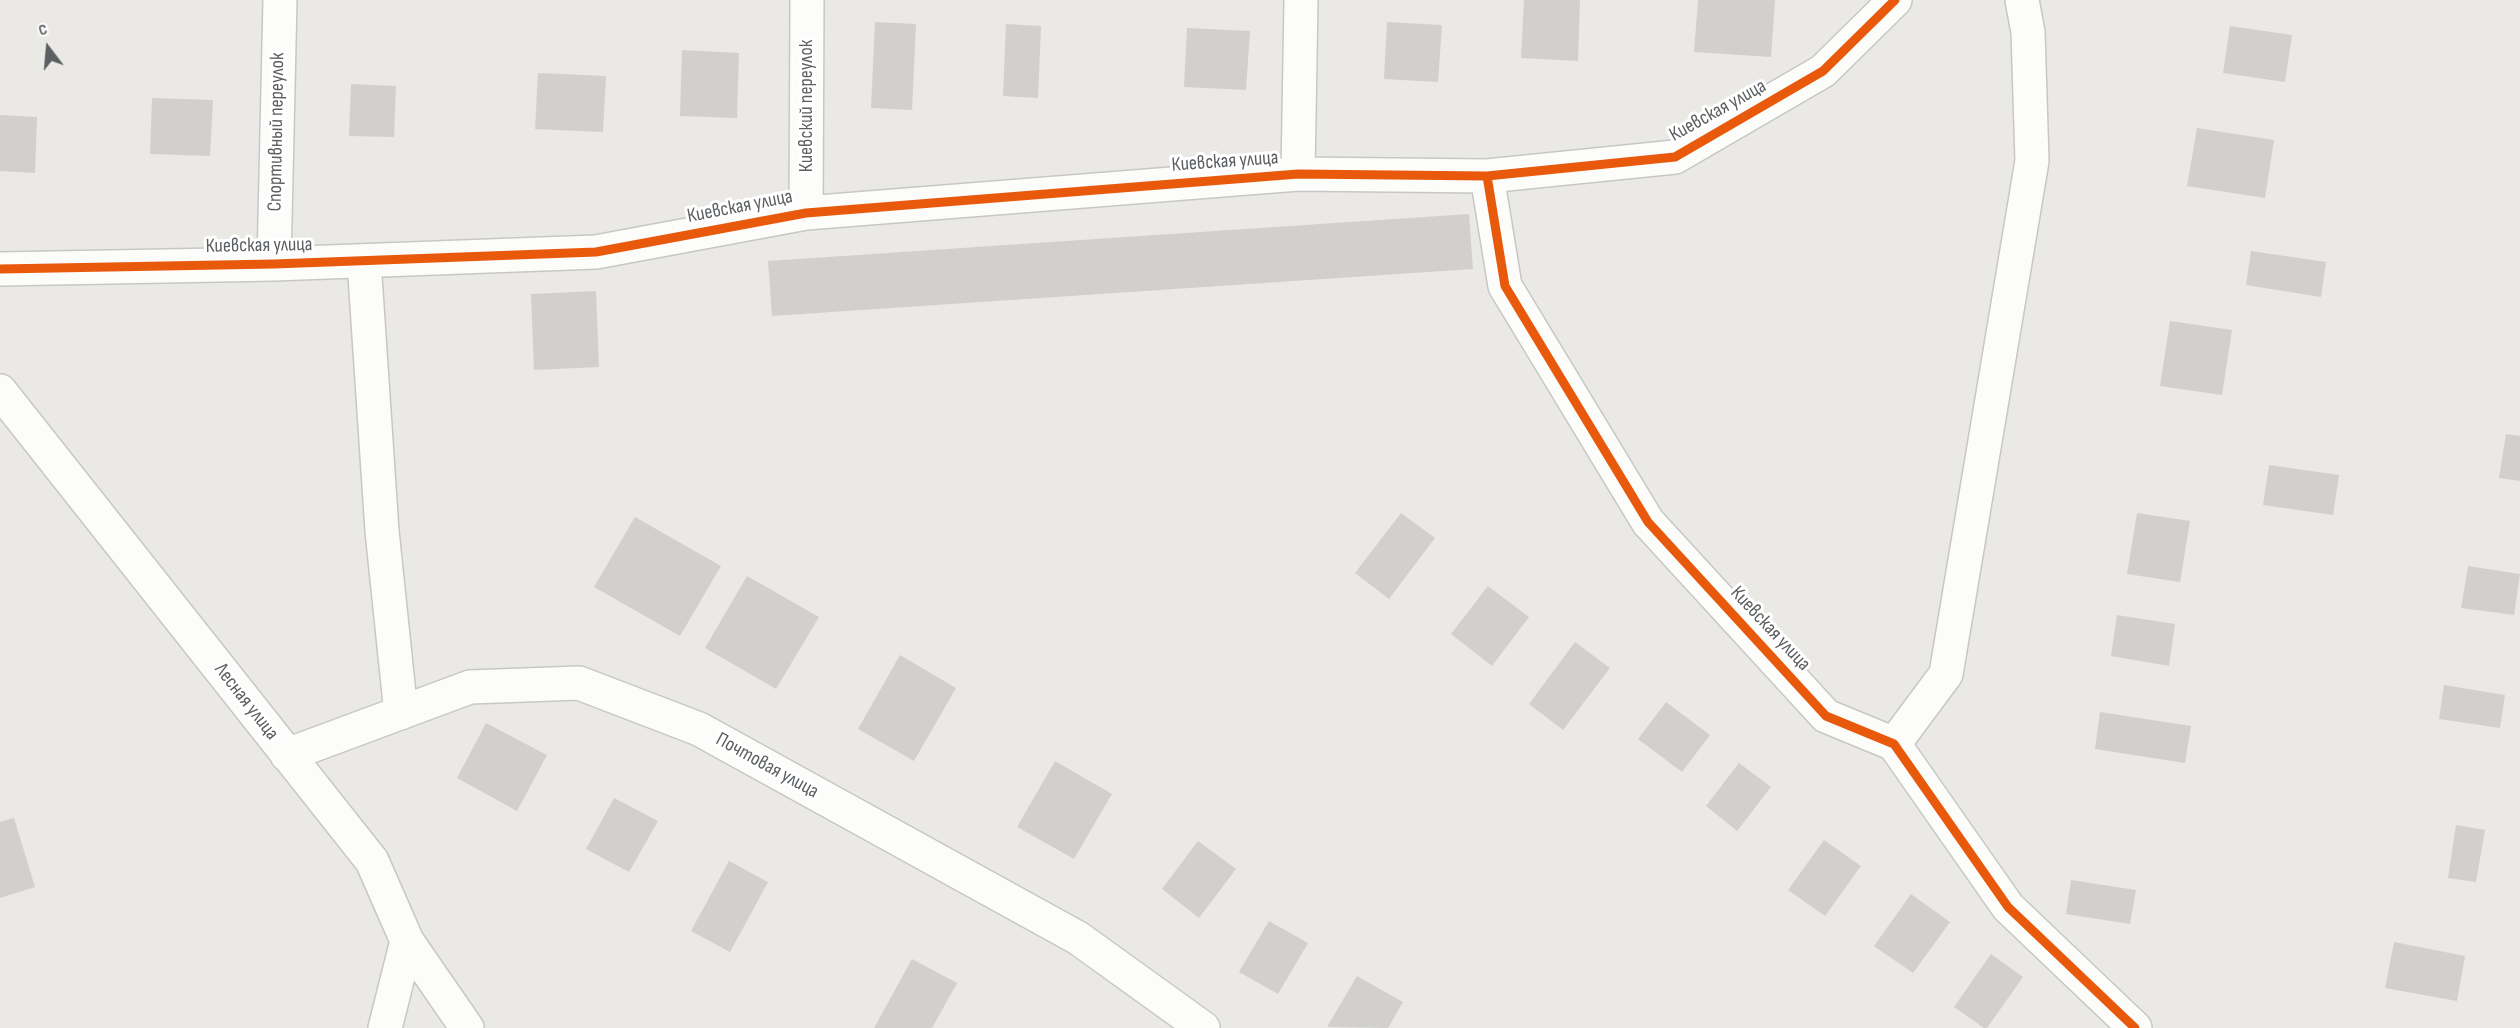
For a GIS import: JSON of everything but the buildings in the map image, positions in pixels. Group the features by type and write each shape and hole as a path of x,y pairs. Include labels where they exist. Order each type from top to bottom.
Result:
{"street":[{"name":"Спортивный переулок","path":"274,264 280,0"},
{"name":"Киевский переулок","path":"806,213 807,0"},
{"path":"1298,174 1301,0"},
{"name":"Киевская улица","path":"0,268 274,264 596,252 806,213 1298,174 1487,176 1676,157 1823,71 1895,0"},
{"path":"2022,0 2028,32 2032,161 1946,674 1893,744 2008,907 2135,1028"},
{"name":"Киевская улица","path":"1487,176 1505,286 1648,522 1826,716 1893,744"},
{"path":"364,261 382,531 401,713"},
{"name":"Лесная улица","path":"0,391 372,861 407,942 467,1028"},
{"name":"Почтовая улица","path":"287,755 470,687 579,684 699,729 1078,938 1203,1028"},
{"path":"385,1028 407,942"}],"cycle path":[{"path":"0,269 274,264 596,252 806,213 1298,174 1487,176 1675,157 1823,71 1895,0"},
{"path":"1487,176 1505,286 1648,522 1826,716 1894,744 2008,907 2135,1028"}]}
